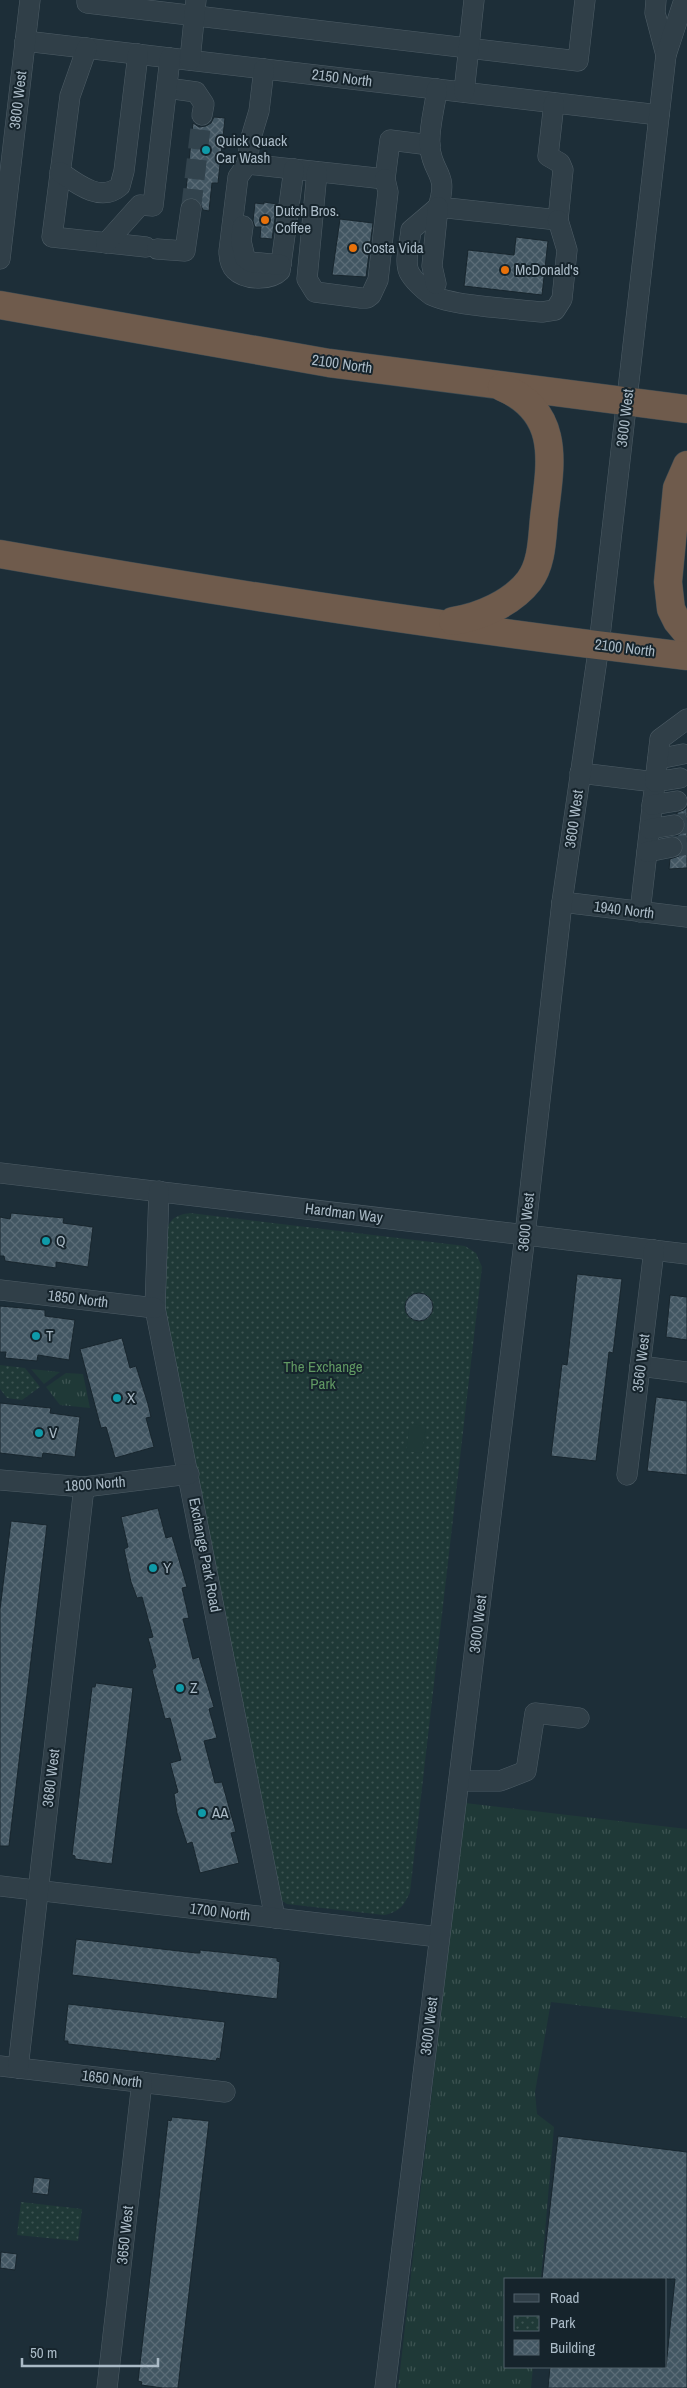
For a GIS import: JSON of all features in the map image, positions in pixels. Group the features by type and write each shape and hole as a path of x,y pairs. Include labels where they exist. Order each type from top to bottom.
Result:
{"highway":[{"name":"2100 North","path":"0,305 329,363 687,409"},
{"path":"442,622 477,615 506,600 530,580 539,560 551,464 550,442 543,424 529,405 510,390 497,385"},
{"path":"687,465 677,488 668,582 671,609 677,621 687,633"},
{"name":"2100 North","path":"0,554 442,622 687,656"}],"street":[{"name":"3800 West","path":"0,259 30,0"},
{"path":"87,0 87,3 195,8 468,48 578,61 585,0"},
{"path":"464,92 474,0"},
{"path":"656,0 655,13 666,55"},
{"path":"666,55 684,0"},
{"path":"106,243 140,205 153,206 167,88 180,59 195,8"},
{"name":"2150 North","path":"25,41 659,115"},
{"path":"87,48 70,96 52,237 185,252 191,208"},
{"path":"60,172 91,191 111,192 120,186 124,171 138,54"},
{"name":"3600 West","path":"385,2388 525,1235 562,902 599,645 666,55"},
{"path":"264,69 259,111 250,141 247,164 238,177 229,251 230,261 234,269 242,275 263,278 277,274 281,265 294,169"},
{"path":"167,88 196,92 204,104 202,116"},
{"path":"438,89 430,145 442,184 442,194 438,207 420,234 418,265 424,275 436,284 457,291 548,300 553,294 558,258 566,246"},
{"path":"554,103 548,156 560,163 563,170 558,220 568,250 562,299 555,310 542,312 448,300 430,294 409,272 407,263 411,230 438,207 558,220"},
{"path":"323,172 306,272 310,286 315,292 367,298 375,288 388,192 385,179 390,140 430,145"},
{"path":"247,164 385,179"},
{"path":"640,912 660,739 687,719"},
{"path":"658,758 683,754"},
{"path":"580,773 655,782 680,778"},
{"path":"652,805 677,801"},
{"path":"650,829 674,825"},
{"path":"647,852 672,847"},
{"name":"1940 North","path":"562,902 687,917"},
{"name":"Hardman Way","path":"0,1173 687,1254"},
{"name":"Exchange Park Road","path":"159,1191 155,1308 275,1918"},
{"name":"3560 West","path":"627,1475 654,1250"},
{"name":"1850 North","path":"0,1290 155,1308"},
{"path":"640,1366 687,1372"},
{"name":"1800 North","path":"0,1480 84,1488 189,1474"},
{"name":"3680 West","path":"9,2067 38,1891 84,1488"},
{"path":"459,1781 500,1781 526,1771 535,1713 579,1718"},
{"name":"1700 North","path":"0,1886 439,1937"},
{"name":"1650 North","path":"9,2067 225,2092"},
{"name":"3650 West","path":"107,2388 142,2082"}],"green space":[{"name":"The Exchange Park","path":"190,1213 465,1246 476,1253 482,1267 410,1892 400,1908 389,1914 287,1904 276,1897 163,1308 165,1236 172,1220"},
{"path":"0,1365 25,1368 40,1387 22,1400 7,1398 0,1389"},
{"path":"31,1369 60,1372 44,1384"},
{"path":"66,1373 83,1374 90,1408 60,1405 46,1387"},
{"path":"410,1424 426,1426 422,1453 406,1451"},
{"path":"465,1803 687,1829 687,2018 551,2002 535,2092 537,2114 554,2127 541,2278 504,2278 504,2368 533,2368 531,2388 398,2388"},
{"path":"21,2202 82,2209 78,2241 17,2235"}],"building":[{"name":"Quick Quack Car Wash","path":"214,117 225,118 218,183 212,183 209,211 203,210 198,199 192,197 185,199 193,123 199,127 206,126 211,123"},
{"name":"Dutch Bros. Coffee","path":"264,202 277,204 272,239 260,238 261,227 255,227 253,221 255,203 264,204"},
{"name":"Costa Vida","path":"340,219 373,223 366,277 332,275"},
{"name":"McDonald's","path":"516,237 548,241 542,295 464,286 468,250 514,255"},
{"path":"687,807 687,868 669,869 670,859 679,856 683,850 683,844 677,836 685,830 686,823 683,817 676,813"},
{"name":"Q","path":"11,1213 64,1218 63,1223 93,1227 88,1267 56,1262 56,1268 5,1261 4,1256 0,1256 0,1217 10,1219"},
{"path":"577,1274 622,1279 613,1353 609,1352 596,1461 551,1456 562,1364 567,1365"},
{"path":"419,1293 429,1297 433,1307 429,1317 419,1321 409,1317 405,1307 409,1297"},
{"path":"670,1295 687,1297 687,1340 666,1337"},
{"name":"T","path":"0,1306 45,1310 45,1316 75,1320 69,1360 38,1355 37,1361 5,1358 6,1352 0,1352"},
{"name":"X","path":"122,1338 130,1368 136,1366 148,1404 151,1417 146,1418 154,1447 115,1458 106,1427 101,1428 80,1349"},
{"path":"656,1397 687,1401 687,1475 647,1471"},
{"name":"V","path":"0,1403 51,1408 50,1413 80,1417 75,1457 43,1453 42,1458 0,1453"},
{"path":"158,1508 166,1538 172,1536 187,1587 182,1588 189,1618 183,1619 193,1659 199,1657 214,1707 209,1709 217,1738 204,1741 215,1783 222,1782 236,1832 231,1833 239,1863 200,1873 192,1842 187,1844 177,1813 174,1794 178,1792 170,1763 181,1760 170,1718 165,1719 152,1670 156,1667 148,1638 153,1637 142,1597 137,1598 131,1582 124,1549 128,1547 121,1517"},
{"path":"11,1521 47,1525 9,1846 0,1846 0,1609"},
{"path":"96,1683 133,1688 112,1864 75,1859 75,1856 72,1855 92,1687 95,1687"},
{"path":"76,1939 196,1953 200,1953 200,1950 277,1958 277,1961 280,1962 277,1999 72,1975"},
{"path":"68,2004 225,2022 220,2059 217,2058 216,2061 68,2044 68,2041 64,2041"},
{"path":"172,2117 209,2121 178,2388 163,2388 141,2385 142,2382 138,2381 168,2120 171,2121"},
{"path":"558,2136 687,2152 687,2388 548,2388 550,2368 667,2368 675,2279 542,2278"},
{"path":"34,2177 50,2179 48,2195 32,2193"},
{"path":"1,2252 17,2254 15,2270 0,2268"}],"tunnel":[{"path":"191,209 202,115"},
{"path":"674,825 687,823"},
{"path":"672,847 687,845"}],"place":[{"name":"Quick Quack Car Wash","path":"206,150"},
{"name":"Dutch Bros. Coffee","path":"265,220"},
{"name":"Costa Vida","path":"353,248"},
{"name":"McDonald's","path":"505,270"},
{"name":"Q","path":"46,1241"},
{"name":"T","path":"36,1336"},
{"name":"X","path":"117,1398"},
{"name":"V","path":"39,1433"},
{"name":"Y","path":"153,1568"},
{"name":"Z","path":"180,1688"},
{"name":"AA","path":"202,1813"}]}
